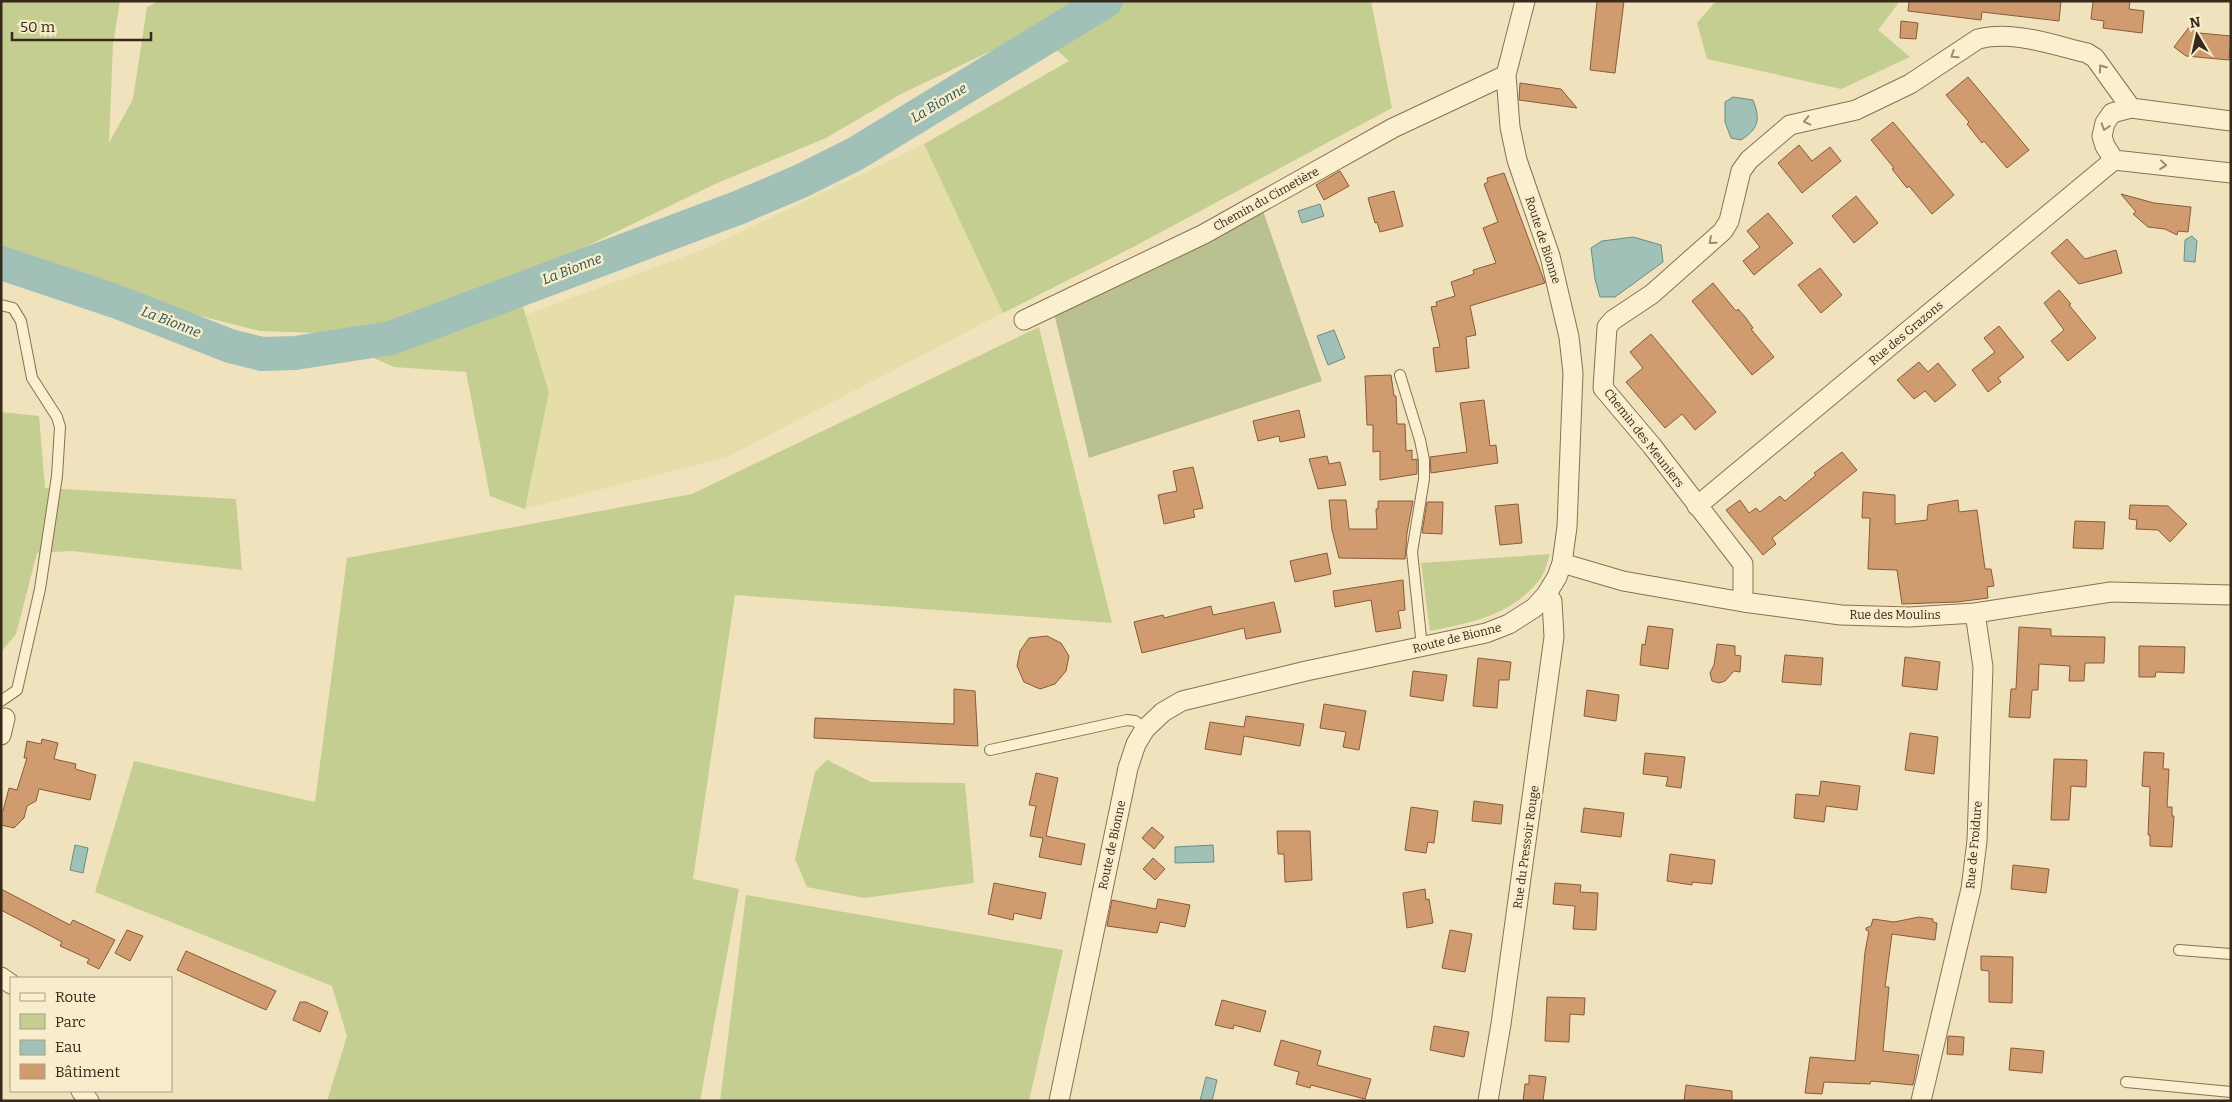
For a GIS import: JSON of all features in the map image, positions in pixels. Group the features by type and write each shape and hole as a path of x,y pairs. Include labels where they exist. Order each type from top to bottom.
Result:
{"street":[{"name":"Route de Bionne","path":"1059,1101 1128,768 1136,744 1145,730 1164,712 1182,701 1306,671 1486,633 1509,624 1534,608 1546,596 1557,577 1562,563 1567,527 1573,372 1569,337 1550,256 1517,160 1510,127 1506,75 1525,1"},
{"name":"Chemin des Meuniers","path":"1743,602 1743,564 1652,446 1603,388 1608,327 1613,320 1652,294 1723,231 1729,221 1741,171 1749,160 1790,125 1856,110 1910,84 1985,37 2024,38 2087,53 2095,58 2131,108"},
{"name":"Chemin du Cimetière","path":"1024,320 1204,234 1393,128 1506,75"},
{"path":"2231,121 2131,108 2112,113 2105,123 2102,136 2105,146 2114,160 2231,173"},
{"name":"Rue des Grazons","path":"1697,506 2114,160"},
{"name":"Rue des Moulins","path":"1562,563 1623,581 1743,602 1841,615 1909,617 1975,613 2111,592 2231,595"},
{"name":"Rue du Pressoir Rouge","path":"1488,1101 1503,1014 1554,637 1552,601 1546,596"},
{"name":"Rue de Froidure","path":"1921,1101 1924,1082 1972,888 1977,841 1983,667 1975,613"}],"lane":[{"path":"1,304 13,308 21,321 32,378 60,427 57,476 40,589 17,690 2,718"},
{"path":"1400,375 1420,440 1424,460 1424,480 1412,552 1422,647"},
{"path":"990,750 1127,720 1135,721 1145,730"},
{"path":"2179,950 2231,954"},
{"path":"2126,1082 2231,1092"}],"shaded area":[{"path":"924,144 1003,313 727,457 525,509 549,392 525,315 705,249"}],"green space":[{"path":"1,1 120,1 113,44 109,143 133,99 147,7 159,1 1371,1 1392,108 1135,246 1003,313 924,144 1069,61 1035,30 901,94 826,138 715,184 515,281 549,392 525,509 490,496 466,372 394,367 318,333 260,331 177,310 102,282 101,294 1,265"},
{"path":"1716,1 1900,1 1878,30 1910,57 1841,89 1707,59 1697,23"},
{"path":"1261,205 1322,381 1089,458 1054,313"},
{"path":"1039,327 1112,623 735,595 693,879 739,889 700,1101 327,1101 347,1036 332,986 95,892 134,761 315,802 347,558 692,494"},
{"path":"1,412 39,416 45,488 236,499 242,570 72,551 37,553 16,634 1,652"},
{"path":"1550,554 1545,571 1540,579 1529,591 1504,609 1490,616 1430,631 1421,563"},
{"path":"827,760 871,782 965,783 974,883 864,898 807,887 795,859 815,772"},
{"path":"746,895 1063,950 1029,1101 720,1101"}],"water":[{"path":"1733,97 1753,100 1757,113 1754,128 1741,140 1731,138 1725,122 1725,102"},
{"path":"1320,204 1324,216 1302,223 1298,211"},
{"path":"2192,236 2197,241 2195,262 2184,261 2185,240"},
{"path":"1633,237 1661,245 1663,262 1615,297 1600,297 1595,279 1591,248 1602,241"},
{"path":"1334,330 1345,358 1328,365 1317,336"},
{"path":"75,845 88,848 83,873 70,870"},
{"path":"1213,845 1214,862 1175,863 1175,847"},
{"path":"1206,1077 1217,1080 1212,1101 1200,1101"}],"building":[{"path":"1597,1 1624,1 1615,73 1590,70"},
{"path":"1909,1 2061,1 2059,21 1982,12 1981,20 1908,11"},
{"path":"2093,1 2130,1 2129,9 2144,11 2142,33 2103,28 2104,21 2091,19"},
{"path":"1901,21 1918,23 1916,39 1900,38"},
{"path":"2190,26 2199,33 2231,36 2229,60 2186,56 2174,47"},
{"path":"1968,77 2029,150 2007,168 1984,141 1982,143 1967,124 1969,122 1946,95"},
{"path":"1520,83 1561,89 1577,108 1519,100"},
{"path":"1893,122 1954,195 1932,214 1909,186 1907,188 1892,169 1894,168 1871,140"},
{"path":"1799,145 1812,161 1830,147 1841,161 1802,193 1778,163"},
{"path":"1340,171 1349,186 1324,200 1316,185"},
{"path":"1504,173 1545,283 1470,306 1476,335 1466,337 1469,368 1436,372 1433,348 1440,347 1431,307 1437,306 1436,302 1455,296 1451,282 1474,274 1473,270 1496,263 1483,228 1498,222 1484,184 1488,182 1487,178"},
{"path":"1394,191 1403,226 1380,232 1377,222 1375,223 1368,198"},
{"path":"2121,194 2154,203 2191,207 2188,232 2178,231 2177,235 2165,229 2148,227 2133,214 2136,212"},
{"path":"1856,196 1878,223 1854,243 1832,216"},
{"path":"1768,213 1793,243 1754,275 1743,261 1760,247 1747,231"},
{"path":"2067,239 2085,259 2116,250 2122,273 2079,284 2051,253"},
{"path":"1820,268 1842,295 1821,313 1798,285"},
{"path":"1713,283 1736,311 1738,309 1746,318 1753,328 1751,329 1774,357 1752,375 1692,301"},
{"path":"2059,290 2096,338 2068,361 2051,341 2064,330 2044,303"},
{"path":"1999,326 2024,357 1998,378 2001,382 1988,392 1972,370 1995,352 1984,338"},
{"path":"1651,334 1716,412 1695,430 1682,414 1665,428 1626,382 1643,368 1630,352"},
{"path":"1919,362 1928,372 1938,363 1956,385 1935,402 1925,391 1914,399 1897,380"},
{"path":"1391,375 1394,396 1396,396 1397,424 1405,424 1406,451 1412,450 1412,460 1417,459 1417,474 1380,480 1380,451 1373,452 1373,425 1367,425 1365,376"},
{"path":"1484,400 1490,446 1496,445 1498,463 1431,473 1430,457 1467,452 1460,403"},
{"path":"1299,410 1305,437 1280,442 1279,436 1258,441 1253,421"},
{"path":"1842,452 1857,470 1772,538 1776,544 1763,555 1726,510 1740,500 1749,513 1756,508 1760,512 1780,496 1785,501 1816,475 1814,473"},
{"path":"1327,456 1329,464 1340,462 1346,485 1318,489 1309,459"},
{"path":"1193,467 1203,508 1193,510 1195,517 1164,524 1158,495 1177,491 1173,471"},
{"path":"1863,492 1895,495 1895,524 1927,520 1928,505 1958,500 1959,512 1977,510 1985,569 1991,569 1994,586 1987,587 1988,598 1957,602 1902,604 1897,570 1868,569 1870,518 1862,518"},
{"path":"1329,500 1346,500 1349,529 1377,529 1376,509 1378,509 1378,501 1413,501 1407,533 1405,559 1339,558 1332,530"},
{"path":"1427,502 1443,502 1442,534 1422,533"},
{"path":"1518,504 1522,543 1500,545 1495,506"},
{"path":"2130,505 2168,506 2187,524 2170,542 2158,530 2136,529 2137,520 2129,519"},
{"path":"2075,521 2105,522 2103,549 2073,548"},
{"path":"1327,553 1331,574 1295,582 1290,561"},
{"path":"1403,580 1405,610 1398,611 1401,628 1376,632 1371,600 1335,607 1333,591"},
{"path":"1274,602 1281,632 1246,639 1244,628 1142,653 1134,622 1163,615 1164,618 1211,606 1213,615"},
{"path":"1648,626 1673,629 1668,669 1640,665 1642,644 1645,645"},
{"path":"2019,627 2051,629 2051,636 2105,637 2104,663 2085,663 2084,681 2069,681 2070,666 2039,664 2038,690 2032,690 2030,718 2009,717 2011,689 2016,689"},
{"path":"1047,636 1061,643 1069,656 1066,671 1055,684 1040,689 1024,682 1017,666 1020,651 1029,638"},
{"path":"1717,644 1735,646 1735,655 1741,656 1740,672 1734,671 1725,681 1719,683 1712,681 1710,673 1714,665"},
{"path":"2139,646 2185,647 2184,673 2156,672 2155,677 2139,677"},
{"path":"1785,655 1823,658 1821,685 1782,682"},
{"path":"1905,657 1940,662 1937,690 1902,686"},
{"path":"1478,658 1511,662 1509,680 1499,680 1497,708 1473,706"},
{"path":"1413,671 1447,675 1443,701 1410,696"},
{"path":"954,689 975,691 978,746 814,738 815,718 954,724"},
{"path":"1587,690 1619,695 1616,721 1584,716"},
{"path":"1324,704 1366,711 1359,750 1343,747 1346,732 1320,728"},
{"path":"1246,716 1304,724 1300,746 1244,736 1241,755 1205,749 1210,722 1244,727"},
{"path":"1910,733 1938,737 1934,774 1905,770"},
{"path":"42,739 58,743 54,759 76,764 75,769 96,775 90,800 39,789 36,801 27,806 24,818 14,828 1,825 1,810 3,811 9,788 17,790 27,758 24,758 27,741 41,744"},
{"path":"2144,752 2164,753 2163,769 2169,769 2167,807 2172,807 2172,816 2174,816 2172,847 2150,846 2150,835 2148,835 2150,787 2142,786"},
{"path":"1645,753 1685,757 1681,788 1666,786 1668,777 1643,774"},
{"path":"2054,759 2087,760 2086,787 2071,786 2069,820 2051,820"},
{"path":"1036,773 1058,778 1046,836 1085,844 1081,865 1039,857 1043,838 1030,836 1036,806 1029,805"},
{"path":"1821,781 1860,786 1857,810 1826,806 1824,822 1794,818 1796,794 1819,796"},
{"path":"1474,801 1503,805 1501,824 1472,821"},
{"path":"1411,807 1438,811 1434,843 1428,842 1426,853 1405,850"},
{"path":"1584,808 1624,813 1621,837 1581,832"},
{"path":"1152,827 1164,837 1154,849 1142,838"},
{"path":"1277,831 1310,831 1312,880 1285,882 1284,854 1278,854"},
{"path":"1670,854 1715,860 1712,884 1692,882 1692,885 1667,881"},
{"path":"1153,858 1165,869 1155,880 1143,869"},
{"path":"2013,865 2049,869 2046,893 2011,889"},
{"path":"994,883 1046,893 1041,919 1014,913 1013,920 988,914"},
{"path":"1555,883 1581,885 1580,892 1598,893 1596,930 1573,929 1575,906 1553,904"},
{"path":"1,889 70,925 73,920 115,940 99,969 87,963 89,959 60,946 62,942 1,910"},
{"path":"1425,889 1426,900 1429,899 1433,923 1407,928 1403,893"},
{"path":"1158,899 1190,905 1185,927 1160,922 1157,933 1107,926 1112,900 1156,909"},
{"path":"1919,917 1933,919 1933,922 1937,923 1935,940 1892,934 1885,987 1889,987 1883,1051 1919,1055 1913,1085 1871,1081 1870,1084 1824,1082 1822,1094 1805,1093 1810,1057 1855,1061 1865,952 1869,931 1866,928 1871,926 1873,919 1894,922"},
{"path":"127,930 143,936 130,961 115,953"},
{"path":"1450,930 1472,934 1465,972 1442,968"},
{"path":"186,951 276,991 266,1010 177,970"},
{"path":"1981,956 2013,957 2012,1003 1989,1002 1989,971 1981,970"},
{"path":"1547,997 1585,998 1584,1015 1570,1014 1569,1042 1545,1041"},
{"path":"1222,1000 1266,1011 1260,1032 1234,1025 1233,1029 1215,1025"},
{"path":"300,1002 306,1002 328,1012 320,1032 293,1020"},
{"path":"1434,1026 1469,1032 1464,1057 1430,1050"},
{"path":"1948,1036 1964,1037 1963,1055 1947,1054"},
{"path":"1281,1040 1321,1051 1317,1065 1371,1079 1365,1099 1311,1085 1310,1088 1296,1084 1299,1072 1274,1065"},
{"path":"2011,1048 2044,1051 2042,1073 2009,1070"},
{"path":"1529,1075 1546,1077 1543,1101 1523,1101 1525,1084 1529,1084"},
{"path":"1686,1085 1732,1091 1732,1101 1684,1101"}],"waterway":[{"name":"La Bionne","path":"1,263 115,301 230,346 262,354 295,353 391,338 740,207 801,181 855,154 1106,1"}]}
